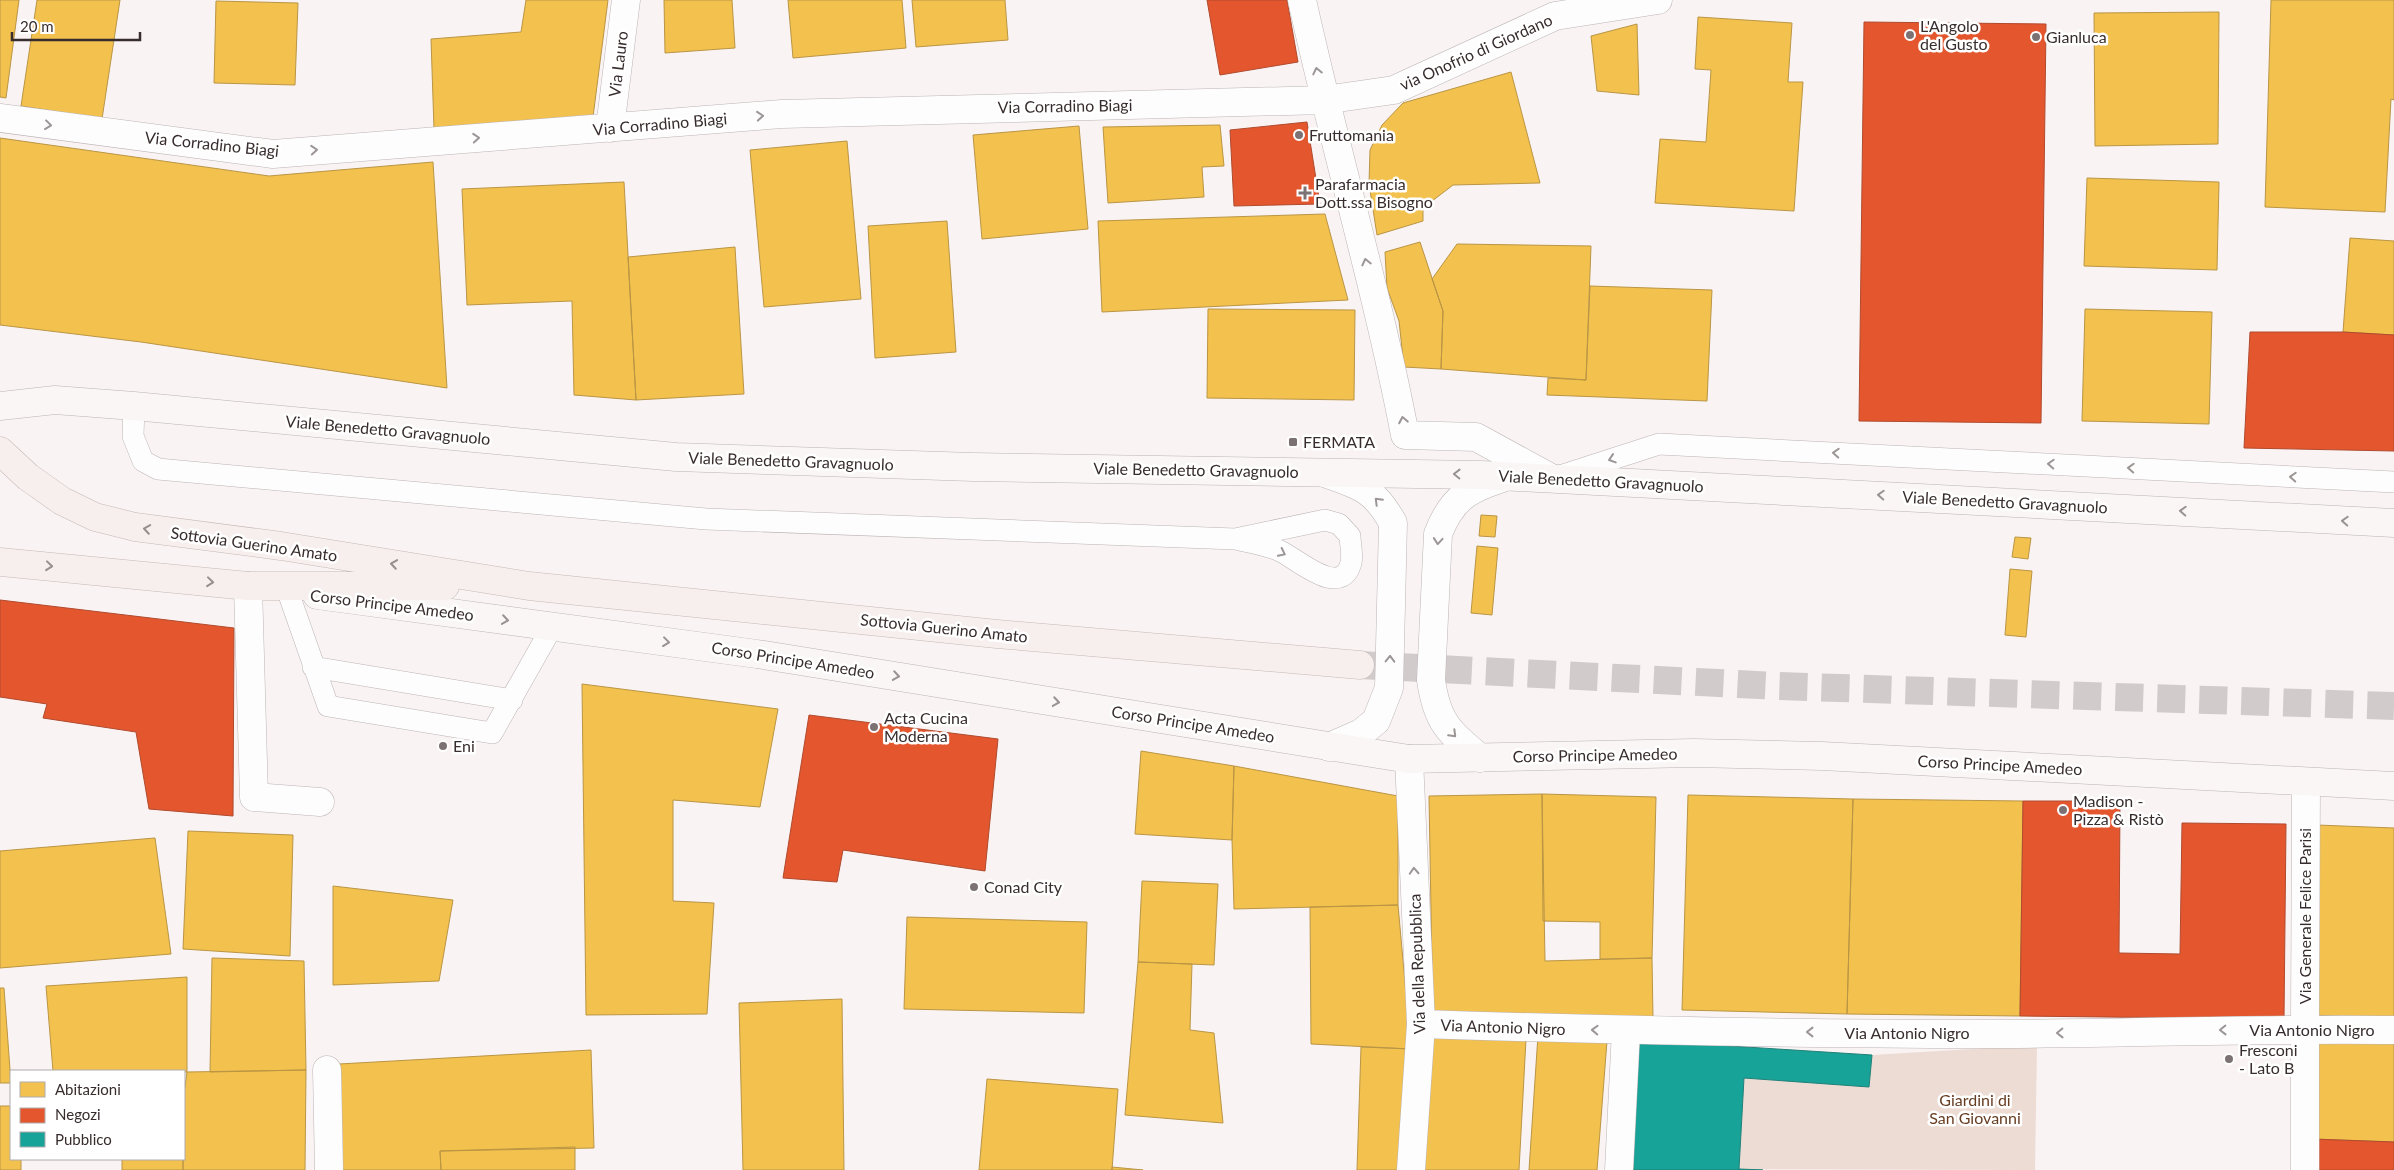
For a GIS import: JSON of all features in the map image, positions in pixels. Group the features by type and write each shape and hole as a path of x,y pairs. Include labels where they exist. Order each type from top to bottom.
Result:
{"main road":[{"name":"Viale Benedetto Gravagnuolo","path":"0,406 55,400 676,456 973,468 1508,476 2394,524"},
{"name":"Sottovia Guerino Amato","path":"0,451 28,477 62,501 95,517 127,525 195,536 281,546 529,586 997,634 1360,665"},
{"name":"Corso Principe Amedeo","path":"0,562 248,586 757,654 1408,759 1694,753 1822,756 2394,786"},
{"name":"Sottovia Guerino Amato","path":"248,586 529,586"}],"street":[{"name":"Via Lauro","path":"610,128 626,0"},
{"path":"1302,0 1324,100 1354,210 1406,435 1476,437 1551,478"},
{"name":"via Onofrio di Giordano","path":"1324,100 1394,90 1555,16 1658,0"},
{"name":"Via Corradino Biagi","path":"0,118 273,154 782,114 1324,100"},
{"path":"0,393 55,400"},
{"path":"1321,472 1360,485 1382,504 1393,523 1390,688 1376,721 1361,733 1329,746"},
{"path":"1480,758 1445,726 1435,704 1431,680 1438,534 1446,513 1459,498 1481,486 1508,476"},
{"path":"248,586 254,797 320,802"},
{"name":"Via della Repubblica","path":"1408,759 1421,1024 1411,1170"},
{"name":"Via Generale Felice Parisi","path":"2304,1170 2306,782"},
{"name":"Via Antonio Nigro","path":"1421,1024 1626,1031 1980,1034 2305,1028 2394,1030"},
{"path":"1619,1170 1626,1031"},
{"path":"327,1070 328,1170"}],"lane":[{"path":"134,406 133,436 144,461 158,469 706,519 1235,539 1278,550 1324,577 1337,578 1345,573 1351,563 1350,536 1339,524 1325,520 1235,539"},
{"path":"1551,478 1659,444 2394,482"},
{"path":"288,592 328,706 492,733 552,627"},
{"path":"314,667 512,700"}],"green space":[{"name":"Giardini di San Giovanni","path":"2037,1045 2035,1170 1739,1169 1744,1078 1869,1087 1872,1055"}],"building: Abitazioni":[{"path":"0,0 19,0 6,98 0,97"},
{"path":"37,0 120,0 102,119 21,106"},
{"path":"526,0 608,0 593,117 434,129 431,39 521,32"},
{"path":"664,0 732,0 735,48 665,53"},
{"path":"788,0 902,0 906,48 793,58"},
{"path":"912,0 1005,0 1008,40 916,47"},
{"path":"2271,0 2394,0 2394,100 2391,99 2385,212 2265,207"},
{"path":"216,1 298,3 295,85 214,83"},
{"path":"2219,12 2218,144 2095,146 2094,13"},
{"path":"1698,17 1792,23 1788,82 1803,82 1794,211 1655,203 1660,139 1706,142 1711,70 1695,69"},
{"path":"1637,24 1639,95 1597,91 1591,36"},
{"path":"1511,72 1540,183 1453,185 1423,208 1423,221 1377,235 1369,184 1370,150 1382,125 1403,103"},
{"path":"1220,125 1224,166 1202,167 1204,197 1108,203 1103,127"},
{"path":"1079,126 1088,229 982,239 973,135"},
{"path":"0,138 269,176 433,162 447,388 141,342 0,325"},
{"path":"847,141 861,299 764,307 750,150"},
{"path":"2087,178 2219,182 2217,270 2084,266"},
{"path":"624,182 636,400 574,395 572,301 467,305 462,189"},
{"path":"1325,214 1348,300 1102,312 1098,221"},
{"path":"947,221 956,352 875,358 868,226"},
{"path":"2350,238 2394,241 2394,335 2343,332"},
{"path":"1420,242 1443,311 1441,369 1404,367 1399,321 1387,288 1385,252"},
{"path":"1457,244 1591,246 1586,380 1441,369 1443,311 1432,279"},
{"path":"735,247 744,394 636,400 628,257"},
{"path":"1590,286 1712,290 1707,401 1547,395 1548,378 1586,380"},
{"path":"1208,309 1355,310 1354,400 1207,398"},
{"path":"2085,309 2212,312 2209,424 2082,421"},
{"path":"1481,515 1497,516 1495,537 1479,536"},
{"path":"2015,537 2031,538 2028,559 2012,557"},
{"path":"1477,546 1498,548 1492,615 1471,613"},
{"path":"2010,569 2032,571 2026,637 2005,635"},
{"path":"582,684 778,709 760,807 673,800 673,901 714,903 707,1014 586,1015"},
{"path":"1141,751 1234,766 1232,840 1135,834"},
{"path":"1234,766 1398,796 1398,905 1234,909 1232,840"},
{"path":"1542,794 1656,797 1652,958 1600,959 1600,922 1543,921"},
{"path":"1542,794 1545,961 1652,958 1653,1019 1433,1024 1429,796"},
{"path":"1688,795 1853,799 1847,1014 1682,1010"},
{"path":"1853,799 2023,801 2020,1016 1847,1014"},
{"path":"2317,825 2394,828 2394,1018 2310,1015"},
{"path":"188,831 293,835 290,956 183,949"},
{"path":"155,838 171,954 0,968 0,851"},
{"path":"1142,881 1218,884 1214,965 1138,962"},
{"path":"333,886 453,900 439,981 333,985"},
{"path":"1398,905 1411,1049 1311,1044 1310,907"},
{"path":"907,917 1087,922 1084,1013 904,1009"},
{"path":"212,958 304,961 306,1070 210,1072"},
{"path":"1138,962 1192,964 1190,1030 1214,1033 1223,1123 1125,1115"},
{"path":"187,977 187,1072 185,1070 53,1070 46,986"},
{"path":"0,988 4,988 10,1083 0,1083"},
{"path":"842,999 844,1170 743,1170 739,1003"},
{"path":"1538,1035 1607,1041 1597,1170 1529,1170"},
{"path":"1427,1036 1526,1039 1519,1170 1418,1170"},
{"path":"2316,1038 2394,1039 2394,1142 2312,1139"},
{"path":"1361,1047 1411,1049 1407,1170 1357,1170"},
{"path":"591,1050 594,1148 440,1151 441,1170 341,1170 339,1064"},
{"path":"306,1070 305,1170 183,1170 183,1160 185,1160 185,1087 187,1072"},
{"path":"987,1079 1118,1089 1112,1170 979,1170"},
{"path":"0,1106 10,1106 10,1160 21,1160 21,1170 0,1170"},
{"path":"575,1147 575,1170 441,1170 440,1151"},
{"path":"122,1160 183,1160 183,1170 122,1170"},
{"path":"1112,1167 1143,1170 1112,1170"}],"building: Negozi":[{"path":"1207,0 1287,0 1298,62 1220,75"},
{"path":"1864,22 2046,24 2041,423 1859,421"},
{"path":"1307,122 1320,204 1234,206 1230,130"},
{"path":"2250,332 2343,332 2394,335 2394,451 2244,448"},
{"path":"0,600 234,628 233,816 149,809 136,732 43,718 47,704 0,697"},
{"path":"809,715 998,739 985,871 843,850 837,882 783,878"},
{"path":"2023,801 2120,801 2119,953 2180,954 2182,823 2286,824 2284,1019 2020,1016"},
{"path":"2312,1139 2394,1142 2394,1170 2311,1170"}],"building: Pubblico":[{"path":"1635,1040 1872,1055 1869,1087 1744,1078 1739,1169 1763,1170 1627,1170"}],"tunnel":[{"path":"1360,665 1778,686 2394,706"}],"place":[{"name":"L'Angolo del Gusto","path":"1910,35"},
{"name":"Gianluca","path":"2036,37"},
{"name":"Fruttomania","path":"1299,135"},
{"name":"Parafarmacia Dott.ssa Bisogno","path":"1305,193"},
{"name":"FERMATA","path":"1293,442"},
{"name":"Acta Cucina Moderna","path":"874,727"},
{"name":"Eni","path":"443,746"},
{"name":"Madison - Pizza & Ristò","path":"2063,810"},
{"name":"Conad City","path":"974,887"},
{"name":"Fresconi - Lato B","path":"2229,1059"}]}
